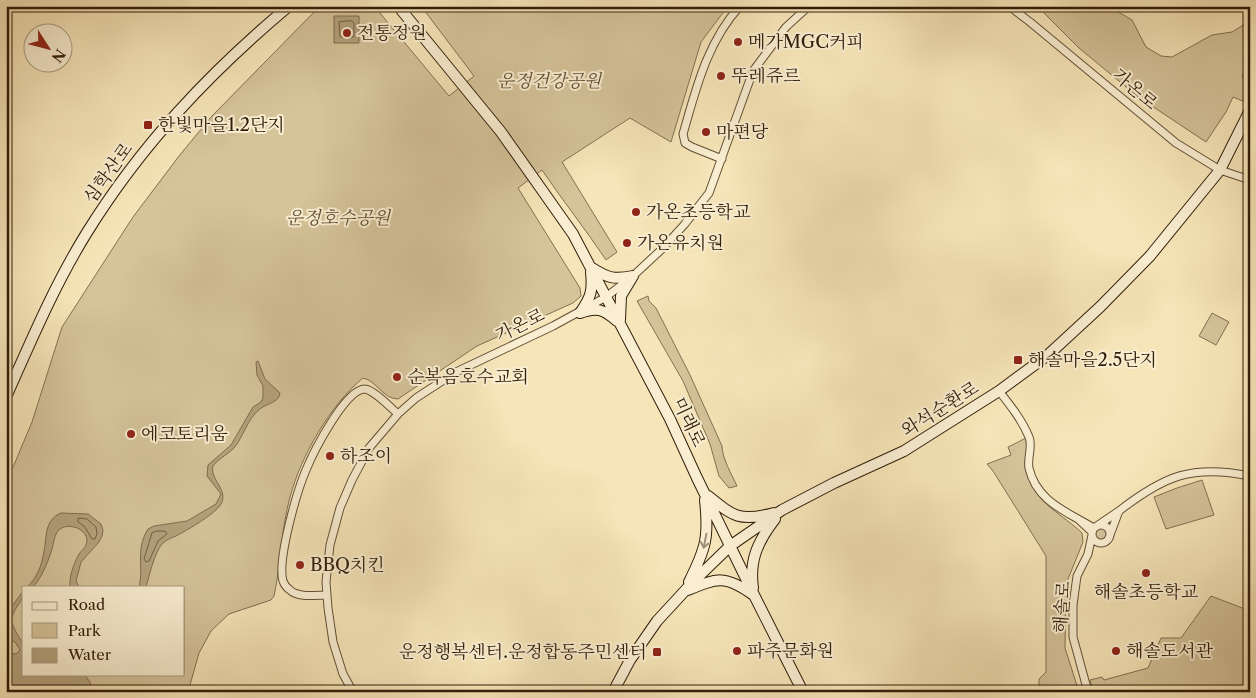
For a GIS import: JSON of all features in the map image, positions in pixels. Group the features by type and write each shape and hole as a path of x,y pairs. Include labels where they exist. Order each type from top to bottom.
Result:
{"street":[{"name":"심학산로","path":"6,397 44,310 85,235 119,185 158,133 184,103 237,51 289,6"},
{"name":"미래로","path":"398,6 501,132 572,234 670,419 730,546 803,692"},
{"path":"722,159 685,143 683,134 700,75 713,45 740,6"},
{"name":"가온로","path":"353,692 343,674 333,642 326,582 330,545 340,508 368,448 398,414 416,398 456,372 580,312 606,297 632,276 684,225 709,193 753,71 786,27 809,6"},
{"name":"가온로","path":"1009,6 1176,143 1220,170 1250,180"},
{"name":"와석순환로","path":"613,692 630,660 657,622 684,591 730,546 782,510 904,450 999,391 1048,356 1150,256 1220,170 1250,110"},
{"path":"590,267 613,279 632,276"},
{"path":"580,312 588,302 591,294 590,267"},
{"path":"620,323 621,296 632,276"},
{"path":"580,312 592,309 600,310 608,313 620,323"},
{"path":"327,595 293,593 283,581 283,564 290,522 306,470 334,418 357,391 364,389 372,392 398,414"},
{"path":"999,391 1016,413 1030,439 1029,467 1035,483 1045,498 1078,519 1093,532 1096,541 1104,542"},
{"path":"1093,532 1145,490 1174,477 1219,471 1250,476"},
{"path":"704,492 722,508 739,517 754,518 782,510"},
{"path":"684,591 700,561 706,542 708,524 704,492"},
{"path":"754,595 752,578 754,555 766,530 782,510"},
{"path":"1088,554 1110,535 1118,511"},
{"path":"1088,554 1093,532 1098,525 1104,525 1110,535"},
{"name":"해솔로","path":"1088,554 1077,576 1073,605 1073,637 1088,692"},
{"path":"684,591 708,582 723,579 740,585 754,595"}],"green space":[{"name":"운정호수공원","path":"320,6 374,6 449,96 474,76 421,6 728,6 701,42 671,142 630,118 562,162 617,252 606,260 542,170 518,188 580,288 581,296 573,303 477,346 398,399 388,396 363,378 351,389 339,402 318,432 295,481 285,522 274,596 271,600 229,614 211,631 199,653 188,692 6,692 6,484 32,422 62,327 133,217 212,116"},
{"path":"1037,6 1108,6 1132,20 1146,47 1161,56 1172,57 1212,35 1232,32 1245,24 1250,11 1250,61 1242,77 1250,80 1250,104 1233,97 1226,112 1206,142 1137,96 1079,48"},
{"path":"648,296 690,375 722,446 725,461 737,486 729,488 719,476 710,444 683,381 637,301"},
{"path":"1212,313 1229,322 1216,345 1199,336"},
{"path":"1026,438 1028,472 1032,486 1044,502 1082,533 1083,542 1066,584 1065,648 1079,692 1039,692 1039,679 1046,672 1046,556 987,464 1011,455 1008,447"},
{"path":"1202,480 1214,515 1166,529 1154,497"},
{"path":"1099,528 1103,528 1107,534 1103,540 1099,540 1095,536 1095,532"},
{"path":"1211,596 1250,611 1250,692 1094,692 1090,680 1102,677 1104,680 1148,668 1161,638 1181,638"}],"water":[{"path":"334,16 359,16 359,43 334,43"},
{"path":"258,361 265,379 280,393 279,396 275,401 256,413 234,448 213,466 214,476 222,492 222,502 215,511 202,521 162,544 155,558 146,586 139,586 142,544 148,529 154,526 187,521 216,504 221,494 207,476 208,465 231,445 253,407 261,402 263,398 263,386 257,375 256,362"},
{"path":"61,513 88,514 101,524 102,536 81,562 76,581 78,586 70,586 70,578 75,561 87,540 78,528 67,526 62,528 55,537 49,559 39,579 34,586 28,586 34,580 40,566 49,524"},
{"path":"22,593 12,622 22,643 22,676 86,676 90,682 91,692 6,692 10,675 6,652 16,654 20,650 15,642 6,637 6,614"}],"place":[{"name":"전통정원","path":"347,33"},
{"name":"메가MGC커피","path":"738,42"},
{"name":"뚜레쥬르","path":"721,76"},
{"name":"한빛마을1.2단지","path":"148,125"},
{"name":"마편당","path":"706,132"},
{"name":"가온초등학교","path":"636,212"},
{"name":"가온유치원","path":"627,243"},
{"name":"해솔마을2.5단지","path":"1018,360"},
{"name":"순복음호수교회","path":"397,377"},
{"name":"에코토리움","path":"131,434"},
{"name":"하조이","path":"330,456"},
{"name":"BBQ치킨","path":"300,565"},
{"name":"해솔초등학교","path":"1146,573"},
{"name":"파주문화원","path":"737,651"},
{"name":"해솔도서관","path":"1116,651"},
{"name":"운정행복센터.운정합동주민센터","path":"657,652"}],"park label":[{"name":"운정건강공원","path":"549,81"}]}
